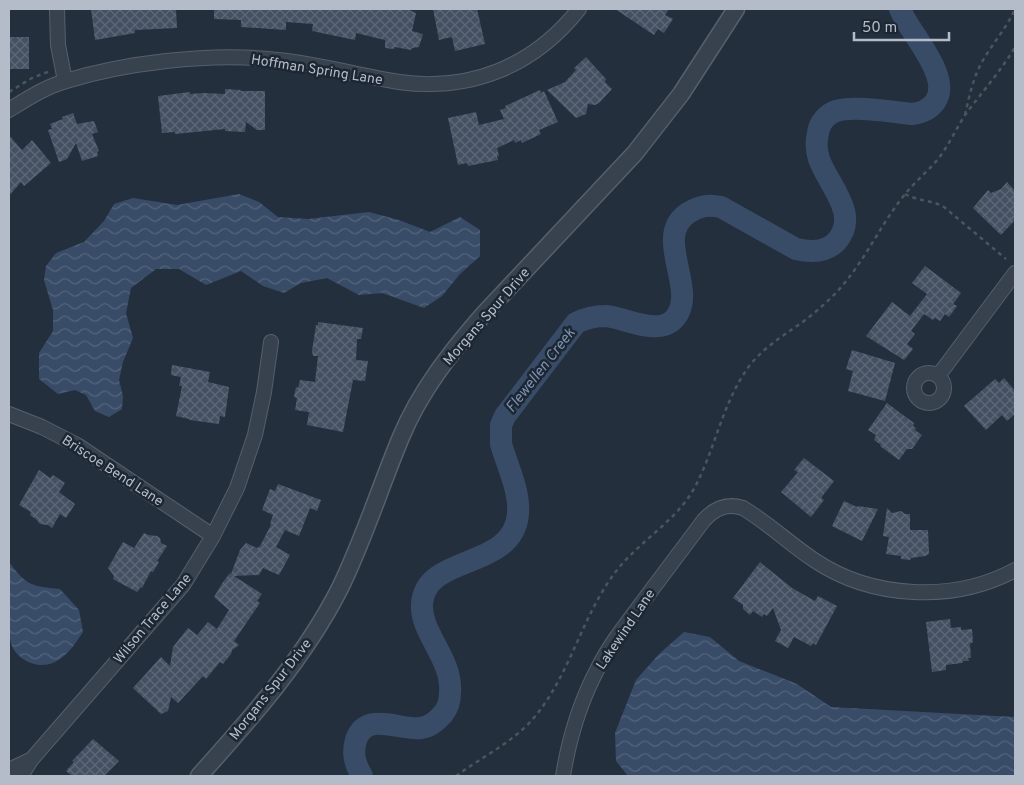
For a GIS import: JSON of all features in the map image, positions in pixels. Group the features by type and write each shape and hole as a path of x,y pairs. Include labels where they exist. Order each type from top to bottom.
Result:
{"street":[{"path":"57,9 58,44 64,75"},
{"name":"Hoffman Spring Lane","path":"9,110 64,75 97,73 179,60 229,57 269,58 400,82 439,85 468,81 496,73 527,57 553,37 579,9"},
{"name":"Morgans Spur Drive","path":"199,776 272,692 316,630 356,554 401,436 434,376 483,315 635,153 705,59 736,9"},
{"path":"938,376 1015,273"},
{"name":"Wilson Trace Lane","path":"21,776 31,760 183,585 213,536 237,488 255,435 264,392 271,342"},
{"name":"Briscoe Bend Lane","path":"9,414 42,427 77,445 213,536"},
{"name":"Lakewind Lane","path":"563,776 575,724 598,667 638,607 704,520 716,509 726,506 737,506 746,510 828,568 847,577 885,588 921,592 952,590 989,581 1015,570"},
{"name":"Wilson Trace Lane","path":"9,770 31,760"}],"path":[{"path":"964,117 981,64 1015,9"},
{"path":"456,776 504,744 536,715 551,696 591,611 615,572 636,550 673,517 686,502 696,485 734,393 749,366 764,350 808,318 842,286 857,267 905,194 937,160 964,117 1015,47"},
{"path":"9,92 47,71 64,75"},
{"path":"905,194 917,200 944,207 1006,259"}],"water":[{"path":"239,194 259,202 278,217 308,219 369,212 399,220 430,232 460,217 480,230 480,256 460,274 442,296 424,308 382,293 359,295 327,278 301,283 284,293 263,286 241,271 206,285 179,269 156,269 131,288 126,313 133,338 123,362 119,380 123,396 122,409 109,417 95,411 86,395 75,390 58,394 39,379 39,353 53,331 53,310 44,280 46,266 56,253 84,242 104,221 114,204 133,198 177,205"},
{"path":"9,562 20,576 30,583 42,587 60,589 79,610 83,632 66,654 54,662 40,665 33,664 26,661 14,650 8,620"},
{"path":"684,632 710,637 739,661 797,684 831,707 1015,717 1015,776 628,776 616,761 615,733 636,680 659,654"}],"building":[{"path":"91,9 176,9 177,28 135,30 135,33 95,40"},
{"path":"214,9 407,9 416,13 412,31 423,34 419,47 412,48 411,50 395,47 394,49 385,48 385,40 356,33 355,40 312,31 313,24 286,22 286,30 241,27 241,20 214,19"},
{"path":"433,9 477,9 485,44 455,51 452,37 439,40"},
{"path":"615,9 669,9 665,15 673,19 664,33 658,29 654,35"},
{"path":"9,37 29,37 29,69 9,69"},
{"path":"586,57 606,79 605,82 612,89 599,103 595,105 588,104 586,114 576,118 547,90 565,82 576,70 574,68"},
{"path":"225,89 265,91 265,130 257,130 246,122 245,132 225,131 225,129 175,134 175,132 162,133 158,96 190,92 190,94 225,94"},
{"path":"540,90 541,93 544,91 558,122 539,130 541,134 522,143 521,140 515,143 514,140 497,148 498,160 468,166 467,163 458,165 448,118 476,112 479,125 504,119 500,110"},
{"path":"73,113 77,124 94,121 98,132 92,134 99,151 97,152 98,156 82,161 76,143 67,159 59,162 48,130 52,129 50,124"},
{"path":"9,135 22,150 32,140 51,163 24,186 21,182 9,196"},
{"path":"1007,182 1015,191 1015,220 1001,235 973,208 988,190 991,193 1001,189"},
{"path":"925,266 961,293 953,304 957,306 949,317 945,314 940,321 935,318 933,320 924,314 911,331 915,334 907,344 913,349 904,360 866,336 892,302 910,316 927,294 912,283"},
{"path":"318,322 363,328 361,339 357,339 356,360 368,361 365,381 353,380 343,432 307,425 309,412 295,410 297,398 294,397 300,380 315,382 318,356 313,356 312,351"},
{"path":"852,350 895,363 885,401 848,391 853,371 846,369"},
{"path":"172,365 210,372 208,382 229,387 225,417 220,416 219,424 176,416 182,386 179,386 181,377 171,375"},
{"path":"1004,378 1015,391 1015,414 1007,421 1002,415 986,430 964,406 995,379 999,383"},
{"path":"887,403 914,423 915,430 922,435 912,449 907,449 899,460 880,446 874,440 876,435 868,430"},
{"path":"804,458 834,481 821,498 824,500 811,517 781,492 798,472 794,470"},
{"path":"39,470 50,478 53,475 65,483 59,492 75,504 66,518 60,514 52,528 48,525 40,524 30,515 31,512 19,505"},
{"path":"278,484 321,500 317,511 310,508 299,536 285,530 276,547 290,555 279,575 263,568 259,575 234,576 262,594 257,601 260,603 234,641 239,645 232,650 223,664 220,662 206,679 203,676 178,703 171,697 168,711 161,714 133,688 161,657 170,666 173,647 188,628 197,635 208,622 217,629 229,610 214,597 223,582 231,574 240,550 246,543 257,548 260,546 271,525 273,515 262,510 270,489 275,491"},
{"path":"844,501 857,507 878,509 862,541 832,526"},
{"path":"887,508 892,513 901,511 905,514 910,514 910,530 928,530 929,554 911,558 910,560 901,559 901,556 886,554 889,537 883,536"},
{"path":"144,533 157,536 160,538 161,543 167,546 157,561 159,562 153,572 151,571 142,588 137,592 113,579 114,576 108,568 123,542 134,548"},
{"path":"760,562 792,588 815,601 818,596 837,606 816,645 813,643 811,646 794,637 788,648 775,641 781,630 773,608 767,616 764,614 762,617 753,611 750,615 743,609 743,605 733,598"},
{"path":"950,619 951,628 961,627 961,630 972,629 971,658 968,658 969,661 963,661 962,663 946,665 946,670 932,672 926,622"},
{"path":"93,739 119,761 104,776 72,776 66,771 74,762 72,761"}],"waterway":[{"name":"Flewellen Creek","path":"362,776 354,754 356,740 361,731 367,726 375,724 421,728 430,725 438,719 449,702 450,681 447,669 426,625 422,604 427,588 438,576 486,554 501,545 513,532 518,514 518,505 515,487 501,444 501,425 505,416 576,323 598,316 606,316 642,325 660,326 675,318 681,306 682,293 674,249 674,236 678,223 688,213 700,207 721,207 796,249 806,251 822,250 836,242 843,232 845,221 840,200 818,156 817,139 824,119 830,114 843,109 919,113 933,105 939,92 938,80 928,55 900,9"}]}
